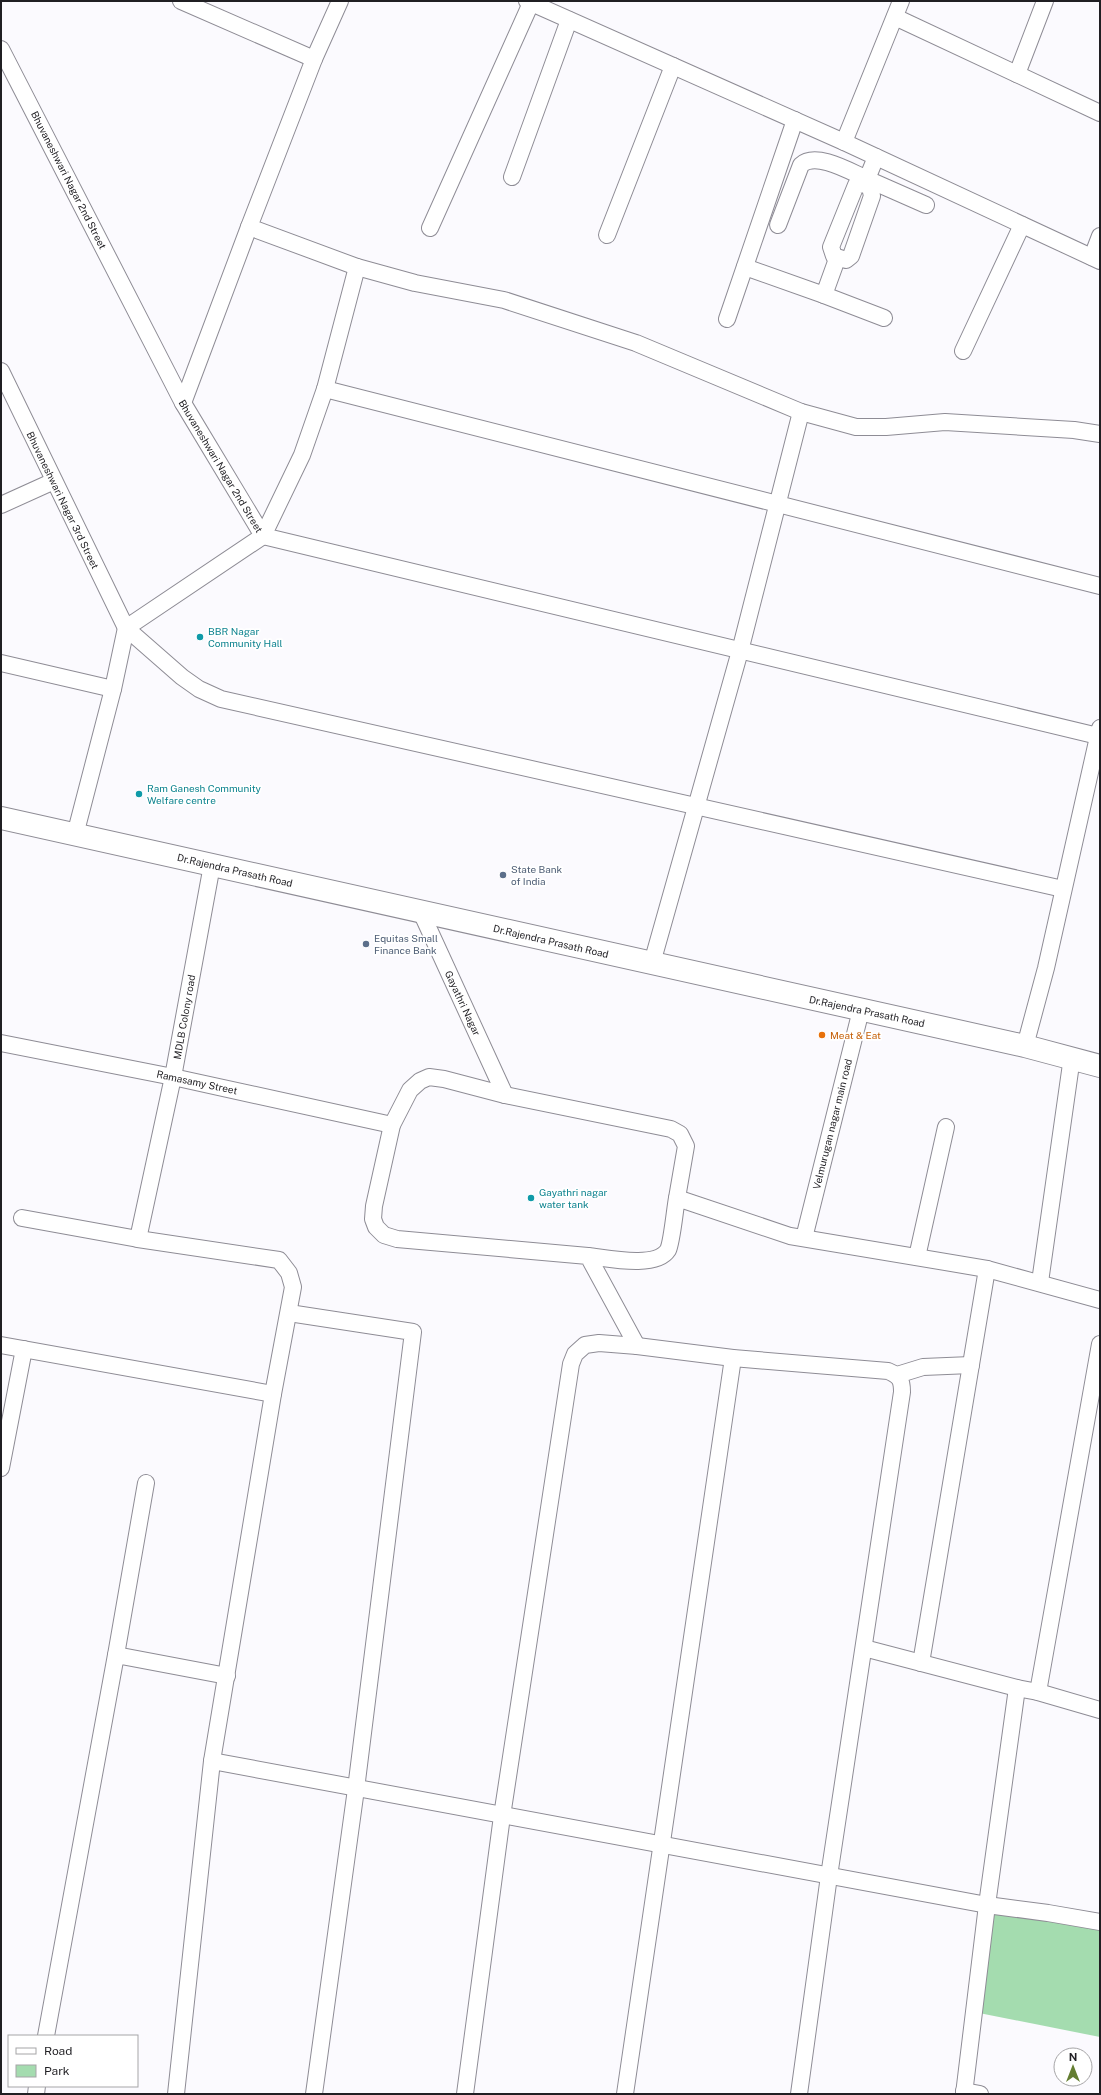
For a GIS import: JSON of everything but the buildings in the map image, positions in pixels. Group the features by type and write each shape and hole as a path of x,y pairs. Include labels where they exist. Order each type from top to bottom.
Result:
{"street":[{"path":"180,1 314,59"},
{"path":"183,403 314,59 340,1"},
{"path":"844,142 901,1"},
{"path":"1017,74 1045,1"},
{"path":"430,228 529,2 844,142 1096,259 1100,236"},
{"path":"895,17 1100,113"},
{"path":"512,177 569,20"},
{"name":"Bhuvaneshwari Nagar 2nd Street","path":"3,59 183,403 263,536 126,628"},
{"path":"606,235 673,66"},
{"path":"727,319 795,120"},
{"path":"867,182 876,157"},
{"path":"778,225 801,165 804,161 821,160 867,182 926,205"},
{"path":"867,182 872,196 851,256 846,260 837,259 834,256 831,247 854,188 861,183 867,182"},
{"path":"963,351 1022,225"},
{"path":"249,227 357,267 415,283 504,300 628,340 802,412 856,427 886,427 945,422 1074,430 1100,434"},
{"path":"824,295 837,259"},
{"path":"357,267 326,389 302,455 263,536 740,651 1099,732 1025,1046"},
{"path":"745,267 884,318"},
{"name":"Bhuvaneshwari Nagar 3rd Street","path":"1,371 126,628"},
{"path":"326,389 1100,586"},
{"path":"652,963 740,651 802,412"},
{"path":"1,505 54,481"},
{"path":"74,835 113,689 126,628 182,677 199,689 222,699 1063,889"},
{"path":"1,663 113,689"},
{"name":"Dr.Rajendra Prasath Road","path":"1,818 1025,1046 1072,1057 1100,1066"},
{"name":"MDLB Colony road","path":"138,1238 173,1077 212,865"},
{"name":"Gayathri Nagar","path":"421,912 505,1095"},
{"name":"Velmurugan nagar main road","path":"804,1238 861,1010"},
{"name":"Ramasamy Street","path":"1,1043 173,1077 392,1125"},
{"path":"1040,1282 1072,1057"},
{"path":"429,1077 444,1079 505,1095 671,1129 680,1134 686,1146 669,1249 661,1256 647,1261 424,1242 397,1239 384,1235 375,1223 374,1206 392,1125 410,1090 420,1081 429,1077"},
{"path":"917,1257 946,1127"},
{"path":"677,1198 790,1236 987,1269 1040,1282 1100,1300"},
{"path":"22,1218 279,1260 289,1273 293,1287 273,1394 212,1761 176,2094"},
{"path":"588,1256 637,1346"},
{"path":"921,1663 987,1269"},
{"path":"289,1313 413,1332 356,1789 314,2094"},
{"path":"465,2094 502,1816 571,1364 575,1354 585,1345 599,1343 637,1346 733,1358 888,1371 897,1375 902,1380 902,1392 829,1876 799,2094"},
{"path":"1038,1692 1100,1344"},
{"path":"1,1345 273,1394"},
{"path":"1,1468 6,1416 24,1349"},
{"path":"624,2094 733,1358"},
{"path":"897,1375 923,1367 971,1365"},
{"path":"46,2035 146,1483"},
{"path":"864,1648 1017,1688 1038,1692 1100,1710"},
{"path":"116,1655 227,1676"},
{"path":"980,2094 964,2092 987,1905 1017,1688"},
{"path":"212,1761 356,1789 987,1905 1100,1922"}],"green space":[{"path":"987,1905 1100,1922 1100,2037 974,2012"}],"place":[{"name":"BBR Nagar Community Hall","path":"200,637"},
{"name":"Ram Ganesh Community Welfare centre","path":"139,794"},
{"name":"State Bank of India","path":"503,875"},
{"name":"Equitas Small Finance Bank","path":"366,944"},
{"name":"Meat & Eat","path":"822,1035"},
{"name":"Gayathri nagar water tank","path":"531,1198"}]}
